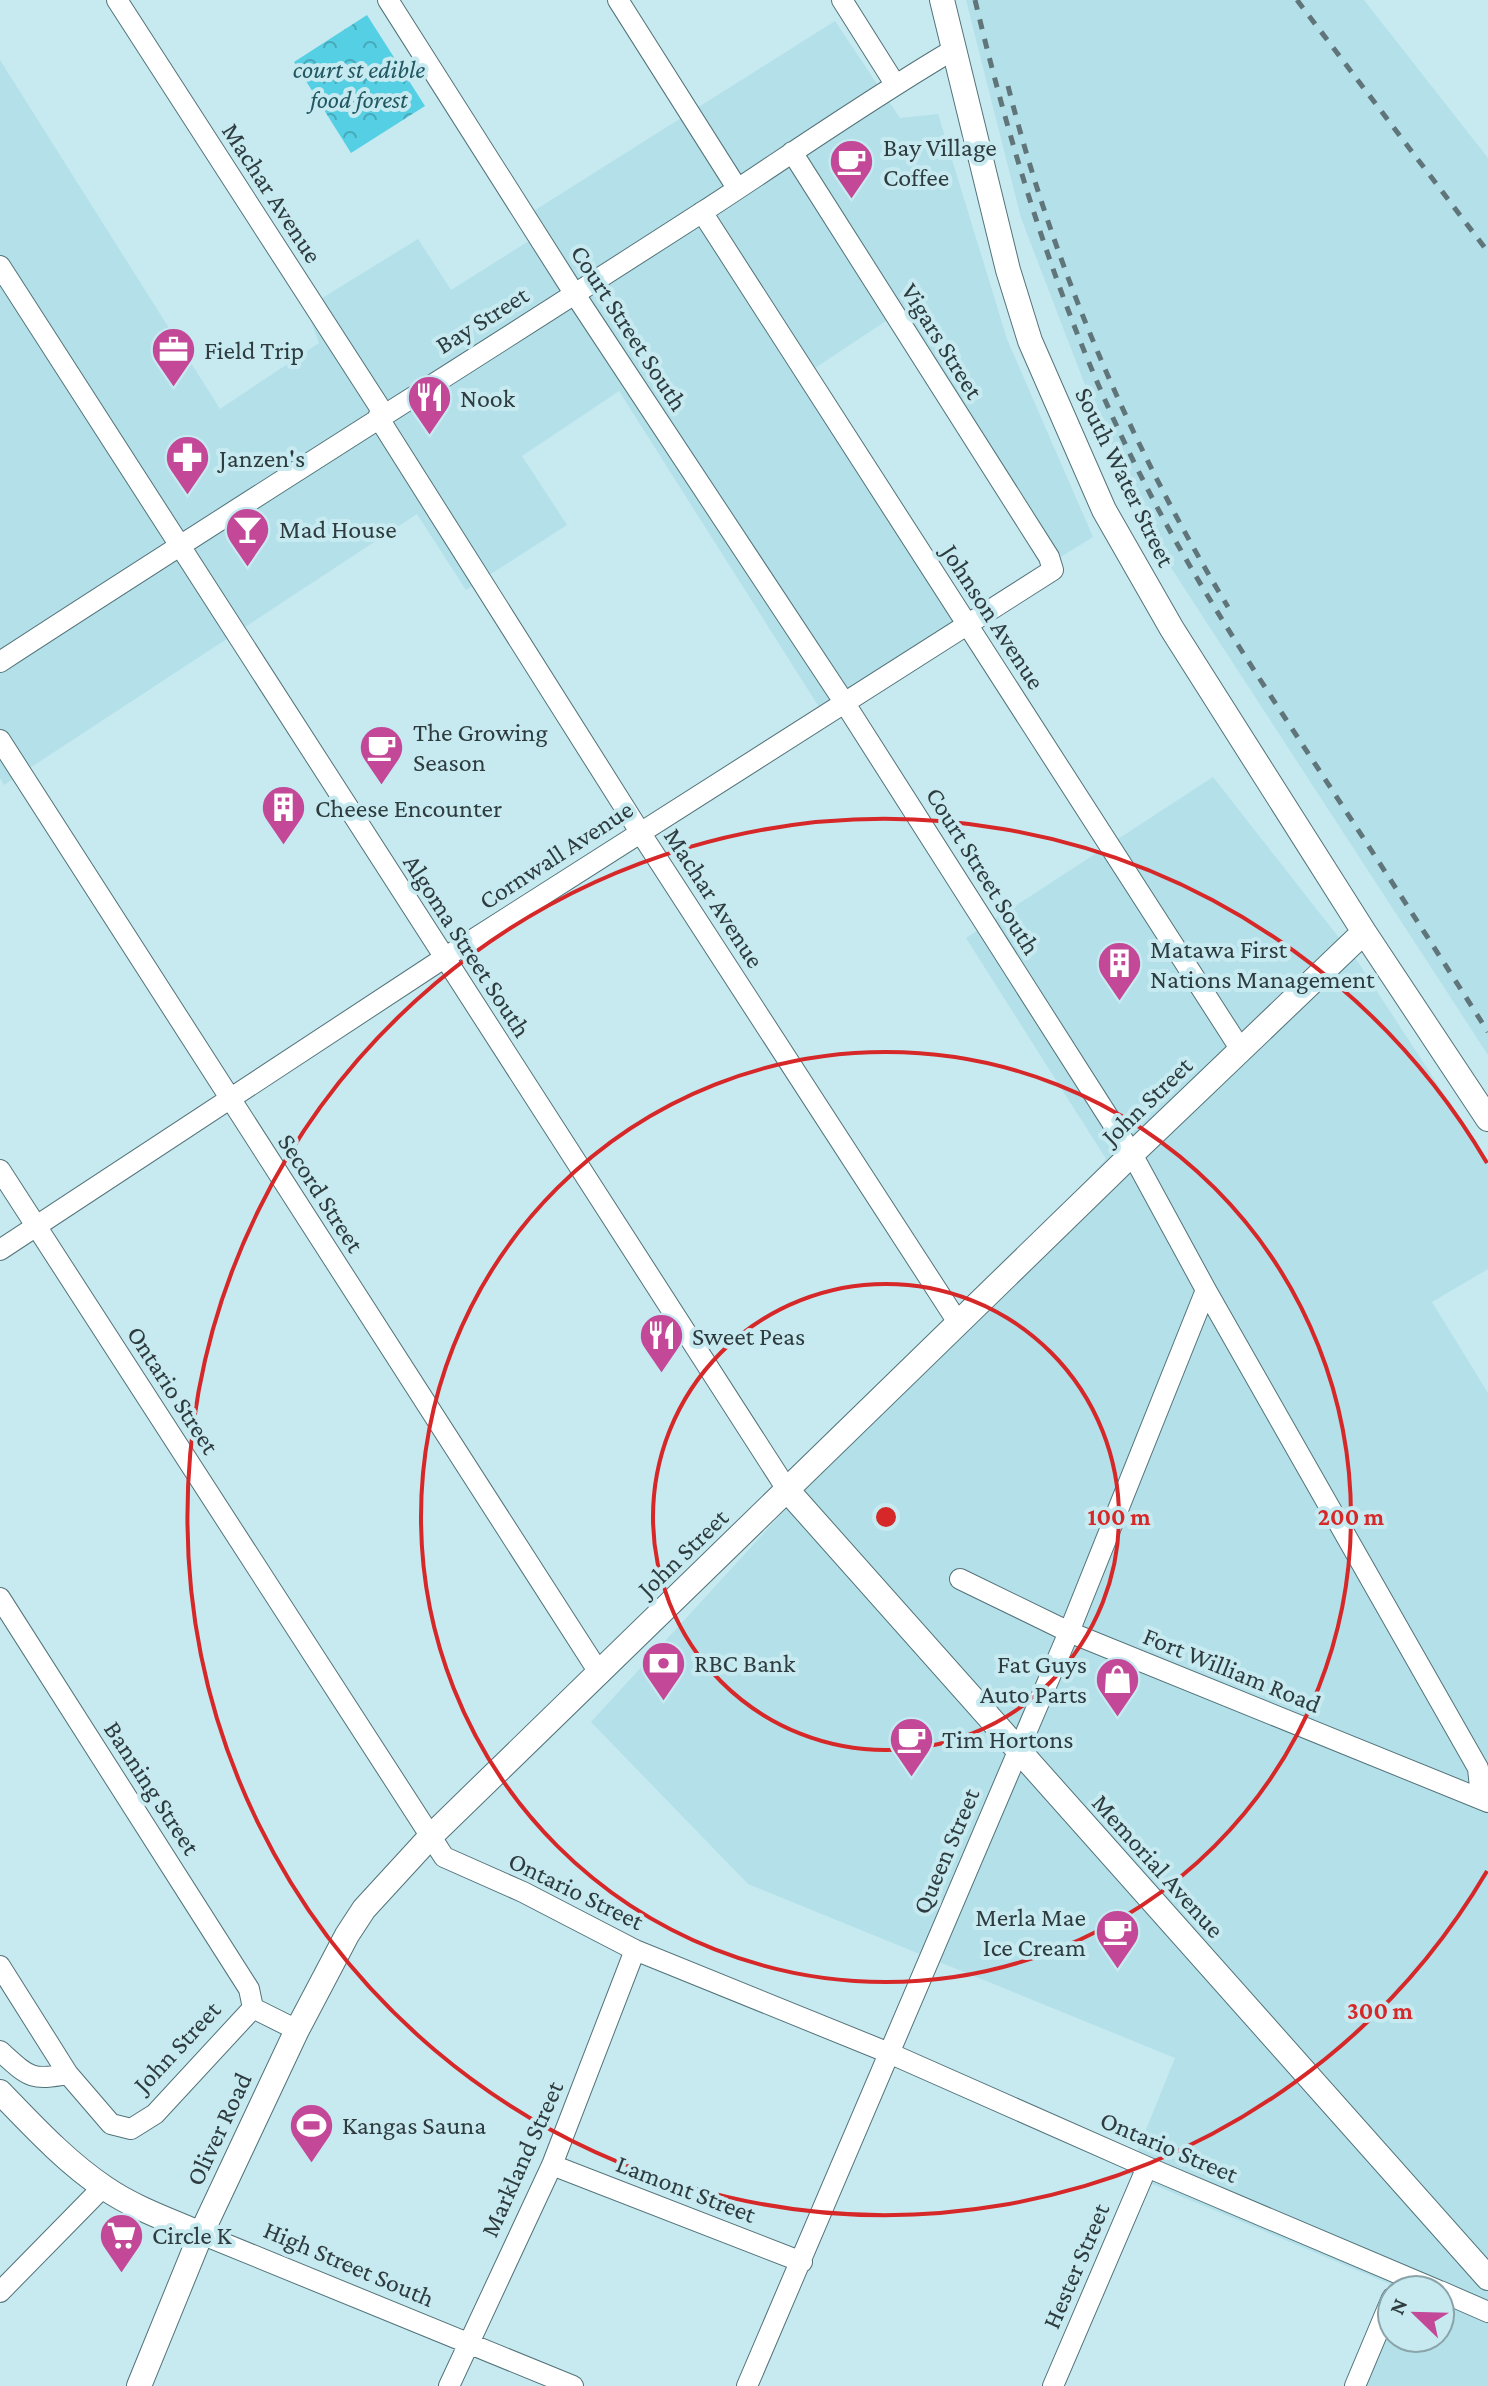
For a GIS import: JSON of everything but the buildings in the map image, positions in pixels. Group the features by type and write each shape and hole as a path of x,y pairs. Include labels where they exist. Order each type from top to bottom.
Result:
{"main road":[{"name":"South Water Street","path":"942,0 1008,270 1030,341 1093,487 1172,629 1364,932 1488,1119"},
{"name":"John Street","path":"297,2030 364,1909 431,1836 1364,932"},
{"name":"Memorial Avenue","path":"788,1491 1488,2278"},
{"name":"Oliver Road","path":"139,2386 201,2234 297,2030"},
{"name":"High Street South","path":"0,2092 59,2152 103,2187 201,2234"}],"street":[{"name":"Machar Avenue","path":"117,0 381,415 640,832 959,1324"},
{"name":"Court Street South","path":"388,0 574,293 844,702 1132,1154 1478,1768 1484,1800"},
{"path":"618,0 737,188"},
{"path":"842,0 895,84"},
{"name":"Bay Street","path":"0,662 702,212 895,84 953,50"},
{"name":"Vigars Street","path":"792,152 1049,557"},
{"name":"Johnson Avenue","path":"702,212 1241,1050"},
{"name":"Algoma Street South","path":"0,266 788,1491"},
{"name":"Cornwall Avenue","path":"0,1250 444,958 1053,570 1049,557"},
{"name":"Secord Street","path":"0,740 600,1674"},
{"name":"Ontario Street","path":"0,1170 444,1857 523,1892 635,1950 889,2053 1381,2274"},
{"name":"Queen Street","path":"747,2386 1069,1632 1206,1290"},
{"name":"Fort William Road","path":"960,1579 1069,1632 1484,1800"},
{"name":"Banning Street","path":"0,1598 249,1989 253,2008"},
{"name":"Markland Street","path":"449,2386 552,2165 635,1950"},
{"name":"John Street","path":"0,1966 68,2074 111,2124 131,2129 155,2114 253,2008 297,2030"},
{"path":"0,2051 28,2074 41,2079 68,2074"},
{"name":"Lamont Street","path":"552,2165 802,2262"},
{"name":"Hester Street","path":"1053,2386 1147,2167"},
{"path":"0,2292 103,2187"},
{"name":"High Street South","path":"201,2234 573,2386"},
{"name":"Ontario Street","path":"1456,2298 1488,2312"},
{"path":"1355,2386 1376,2336"}],"shaded area":[{"path":"966,0 1364,0 1488,158 1488,1055 1166,560 1090,398 1021,218"},
{"path":"835,21 900,118 938,114 1007,339 1093,537 1056,560 892,317 800,378 958,623 819,707 619,391 522,456 567,525 466,590 417,514 4,785 0,778 0,60 220,409 319,343 306,308 418,239 451,290 543,232 532,212"},
{"path":"1213,777 1358,962 1488,1162 1488,1269 1432,1302 1488,1393 1488,2386 1348,2386 1376,2322 1376,2354 1456,2354 1456,2274 1376,2274 1376,2278 1128,2174 1175,2058 748,1884 591,1722 1106,1159 966,938"}],"green space":[{"name":"court st edible food forest","path":"367,15 425,106 351,153 294,62"}],"railway":[{"path":"975,0 1007,124 1045,247 1091,367 1145,484 1229,630 1488,1032"},
{"path":"1297,0 1488,252"},
{"path":"1008,86 1048,222 1099,355 1159,484 1228,607"}],"place":[{"name":"Bay Village Coffee","path":"852,201"},
{"name":"Field Trip","path":"173,389"},
{"name":"Nook","path":"429,437"},
{"name":"Janzen's","path":"188,497"},
{"name":"Mad House","path":"248,568"},
{"name":"The Growing Season","path":"382,786"},
{"name":"Cheese Encounter","path":"284,847"},
{"name":"Matawa First Nations Management","path":"1119,1003"},
{"name":"Sweet Peas","path":"661,1375"},
{"name":"RBC Bank","path":"663,1702"},
{"name":"Fat Guys Auto Parts","path":"1118,1718"},
{"name":"Tim Hortons","path":"911,1778"},
{"name":"Merla Mae Ice Cream","path":"1117,1971"},
{"name":"Kangas Sauna","path":"311,2164"},
{"name":"Circle K","path":"121,2274"}]}
